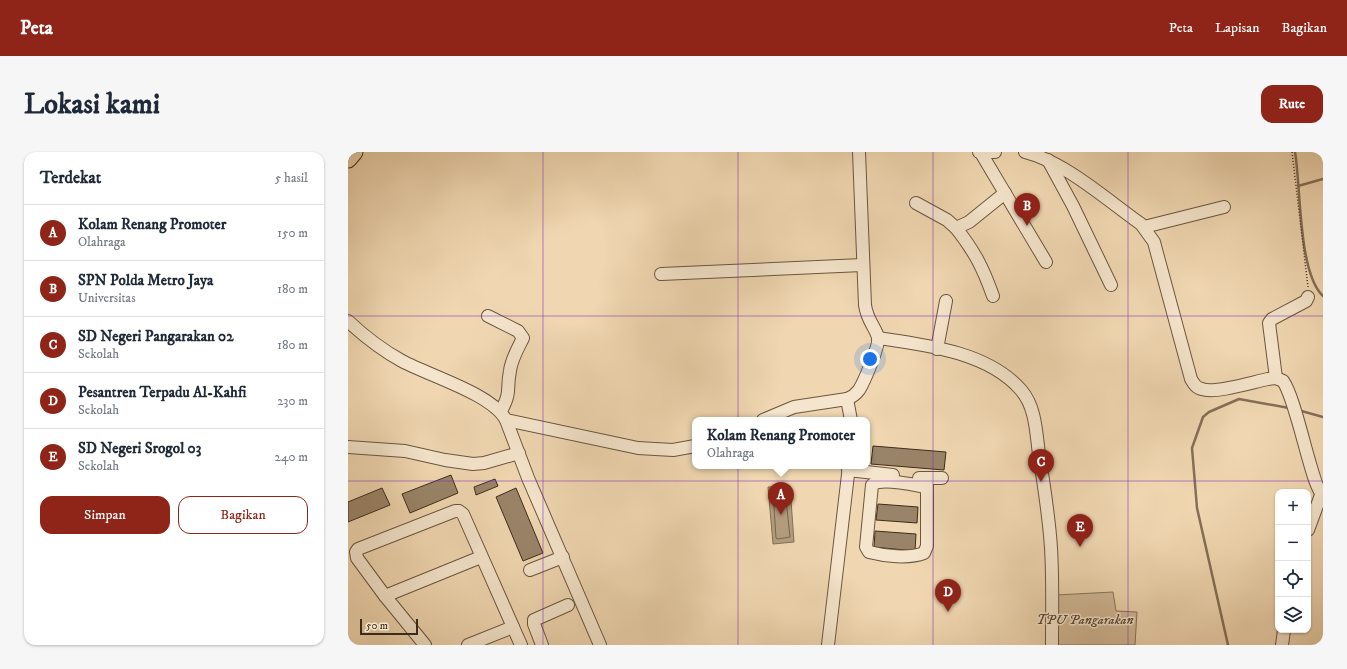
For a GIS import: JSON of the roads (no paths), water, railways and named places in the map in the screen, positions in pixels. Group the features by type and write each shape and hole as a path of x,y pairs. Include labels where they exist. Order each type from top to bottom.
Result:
{"highway":[{"path":"348,160 354,152"}],"street":[{"path":"771,417 803,405 847,399 854,396 861,386 878,345 878,338 866,312 862,264 859,152"},
{"path":"980,152 995,152"},
{"path":"980,152 1046,262"},
{"path":"1025,152 1048,160 1064,169 1144,227 1154,242 1191,379 1194,385 1200,389 1214,390 1276,378 1283,381 1287,386 1294,403 1322,495 1310,525"},
{"path":"1048,160 1073,206 1111,286"},
{"path":"956,228 963,226 1005,193"},
{"path":"916,203 947,220 956,228 972,249 983,267 993,296"},
{"path":"1144,227 1224,207"},
{"path":"661,274 862,264"},
{"path":"1276,378 1270,323 1272,319 1306,301 1308,297"},
{"path":"937,349 946,301"},
{"path":"488,316 518,331 523,338 510,371 509,394 504,416 600,645"},
{"path":"348,321 373,342 401,360 476,395 504,416 638,448 673,450 692,447"},
{"path":"878,338 937,349 987,365 1012,382 1028,400 1034,424 1048,514 1052,584 1052,645"},
{"path":"847,399 850,417"},
{"path":"348,439 473,456 482,456 505,450 517,449"},
{"path":"348,447 406,447"},
{"path":"828,645 849,469"},
{"path":"854,469 927,483"},
{"path":"927,483 927,546 924,553 906,556 869,552 866,547 872,485 876,482 883,481 927,483 942,478"},
{"path":"425,645 385,596 357,558 356,552 358,548 454,511 459,511 463,514 521,645"},
{"path":"385,596 481,557"},
{"path":"530,570 563,557"},
{"path":"542,645 534,624 534,620 568,605"},
{"path":"468,645 513,627"},
{"path":"1282,645 1284,633"}],"water":[{"path":"790,486 794,542 773,544 768,487"}],"waterway":[{"path":"1295,152 1305,249 1309,269 1315,285 1323,296"},
{"path":"1298,186 1323,179"},
{"path":"1228,645 1197,508 1192,448 1203,417 1209,412 1239,399 1289,408"},
{"path":"1298,410 1323,417"}],"place":[{"name":"SPN Polda Metro Jaya","path":"1027,226"},
{"name":"SD Negeri Pangarakan 02","path":"1041,482"},
{"name":"Kolam Renang Promoter","path":"781,515"},
{"name":"SD Negeri Srogol 03","path":"1080,547"},
{"name":"Pesantren Terpadu Al-Kahfi","path":"948,612"}],"park label":[{"name":"TPU Pangarakan","path":"1085,619"}]}
